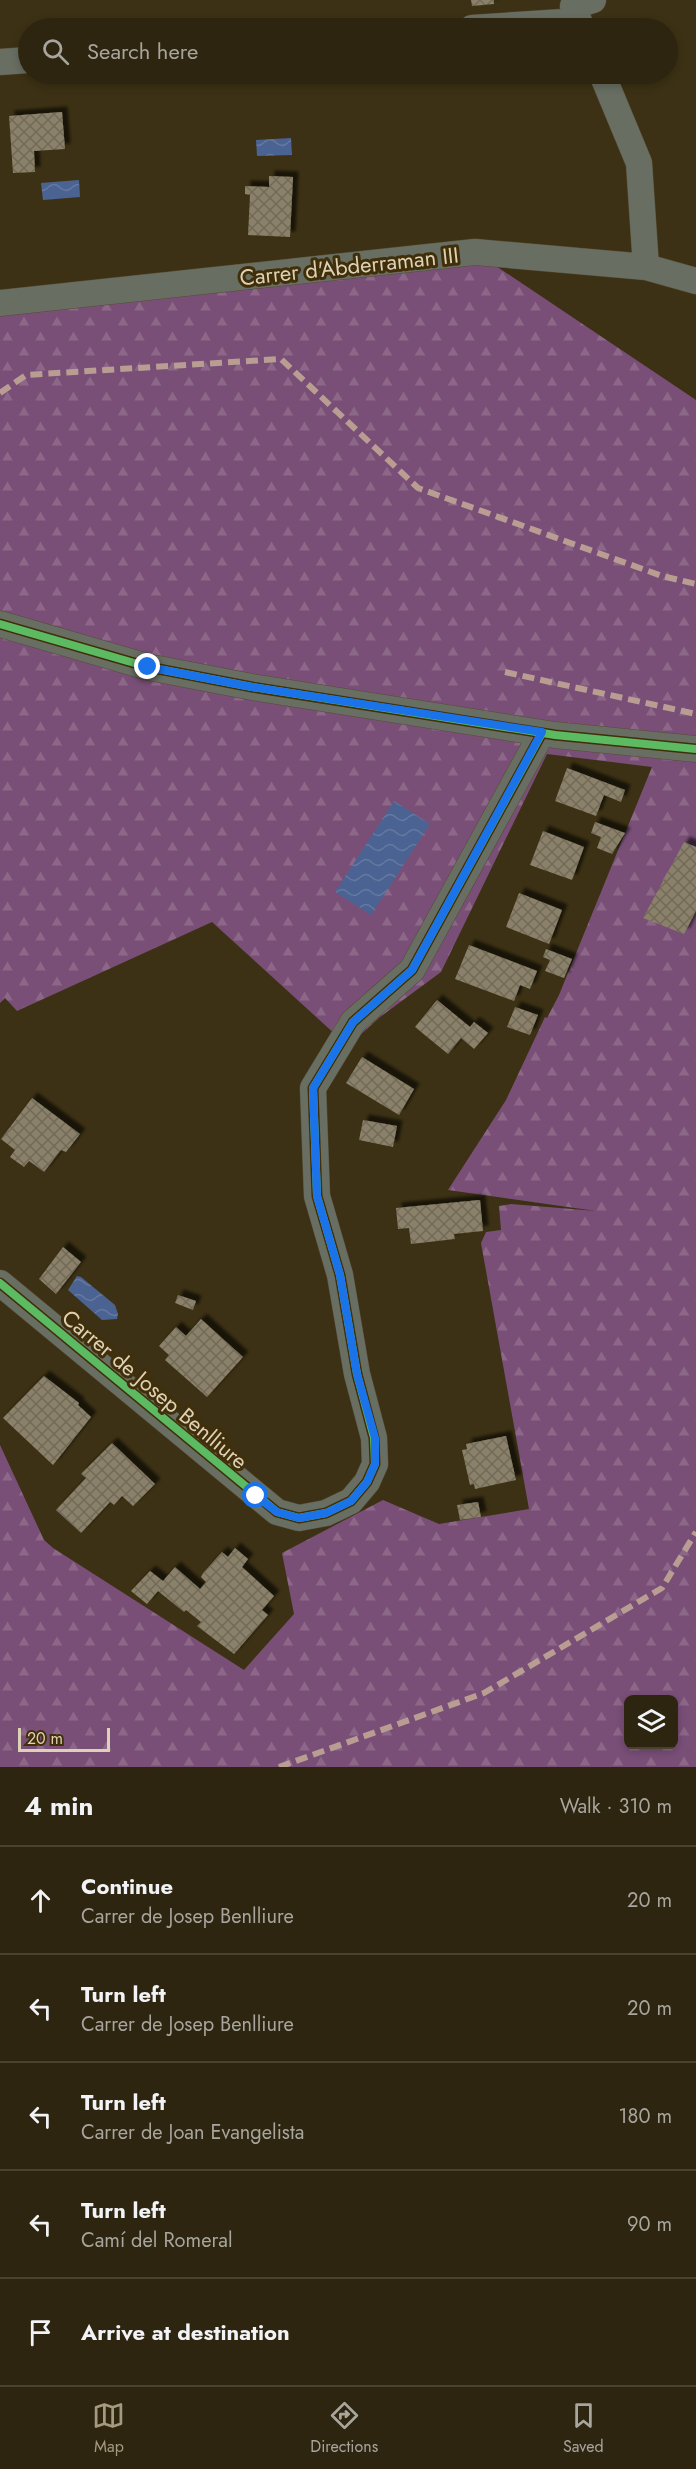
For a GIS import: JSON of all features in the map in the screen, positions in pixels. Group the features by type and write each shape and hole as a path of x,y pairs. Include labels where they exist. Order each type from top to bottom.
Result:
{"street":[{"path":"536,18 580,11"},
{"path":"0,62 18,61"},
{"path":"606,84 639,163 646,267"},
{"name":"Carrer d'Abderraman III","path":"0,303 475,252 646,267 696,281"},
{"path":"0,624 148,667 252,687 542,732 696,749"},
{"name":"Carrer de Josep Benlliure","path":"0,1283 277,1512 299,1518 326,1513 351,1501 367,1482 375,1464 375,1438 357,1374 340,1275 317,1196 313,1088 353,1022 412,970 542,732"}],"green space":[{"path":"475,252 696,400 696,1767 0,1767 0,1445 44,1540 53,1548 244,1670 294,1614 282,1553 383,1500 439,1524 529,1509 481,1243 486,1232 501,1230 499,1206 511,1204 596,1211 448,1190 506,1100 545,1017 547,1018 559,995 652,767 547,754 441,972 380,1017 348,1046 212,922 17,1011 5,998 0,1003 0,290"}],"water":[{"path":"291,138 292,155 257,156 256,140"},
{"path":"79,180 80,197 43,200 41,183"},
{"path":"394,801 430,824 371,915 335,892"},
{"path":"77,1276 115,1305 117,1319 102,1320 68,1290"}],"building":[{"path":"471,0 494,0 494,4 472,6"},
{"path":"62,112 65,149 34,151 35,172 13,173 9,116"},
{"path":"269,176 293,177 290,237 248,235 250,195 245,194 245,186 269,187"},
{"path":"567,768 625,790 621,802 604,795 596,816 555,801"},
{"path":"595,822 625,833 612,854 597,848 601,837 591,833"},
{"path":"543,831 584,847 572,880 530,865"},
{"path":"684,842 696,847 696,911 684,934 643,918"},
{"path":"519,893 562,910 549,944 506,927"},
{"path":"469,945 537,971 530,989 520,985 514,1001 455,979"},
{"path":"546,949 572,959 564,978 545,971 550,960 543,957"},
{"path":"437,1000 470,1027 474,1022 488,1033 474,1049 461,1038 448,1054 415,1027"},
{"path":"515,1007 538,1015 530,1035 507,1027"},
{"path":"362,1057 414,1089 399,1115 346,1083"},
{"path":"32,1098 80,1134 66,1152 61,1150 44,1172 29,1161 24,1167 10,1157 15,1150 1,1139"},
{"path":"363,1120 397,1126 393,1147 359,1140"},
{"path":"480,1200 483,1231 454,1234 455,1239 411,1244 409,1228 398,1229 396,1208"},
{"path":"63,1247 81,1262 56,1294 39,1279"},
{"path":"178,1295 196,1301 193,1310 175,1303"},
{"path":"201,1319 243,1357 207,1397 165,1360 169,1355 159,1346 176,1327 186,1336"},
{"path":"44,1376 79,1403 78,1405 91,1417 53,1465 3,1418"},
{"path":"506,1436 516,1480 475,1489 474,1484 470,1485 462,1450 467,1449 466,1444"},
{"path":"112,1443 155,1484 133,1506 122,1496 114,1505 110,1502 81,1533 56,1510 86,1478 81,1474"},
{"path":"478,1502 481,1517 460,1520 457,1505"},
{"path":"235,1548 248,1559 242,1567 274,1596 262,1610 268,1615 234,1654 197,1626 201,1622 186,1610 184,1612 158,1591 147,1604 131,1591 150,1571 163,1581 175,1567 200,1589 206,1582 201,1577 203,1573 222,1552 228,1557"}],"marked path":[{"path":"0,393 26,375 281,359 418,488 662,576 696,584"},
{"path":"505,672 696,714"},
{"path":"279,1767 484,1693 662,1588 696,1532"}],"cycle path":[{"path":"0,624 148,667 252,687 555,735 696,749"},
{"path":"0,1283 277,1512 299,1518 326,1513 351,1501 367,1482 375,1464 374,1438 357,1374 340,1275 317,1196 313,1088 353,1022 412,970 542,733"}],"route":[{"path":"148,667 252,687 542,732 412,970 353,1022 313,1088 317,1196 340,1275 357,1374 375,1438 375,1464 367,1482 351,1501 326,1513 299,1518 277,1512 256,1496"}]}
